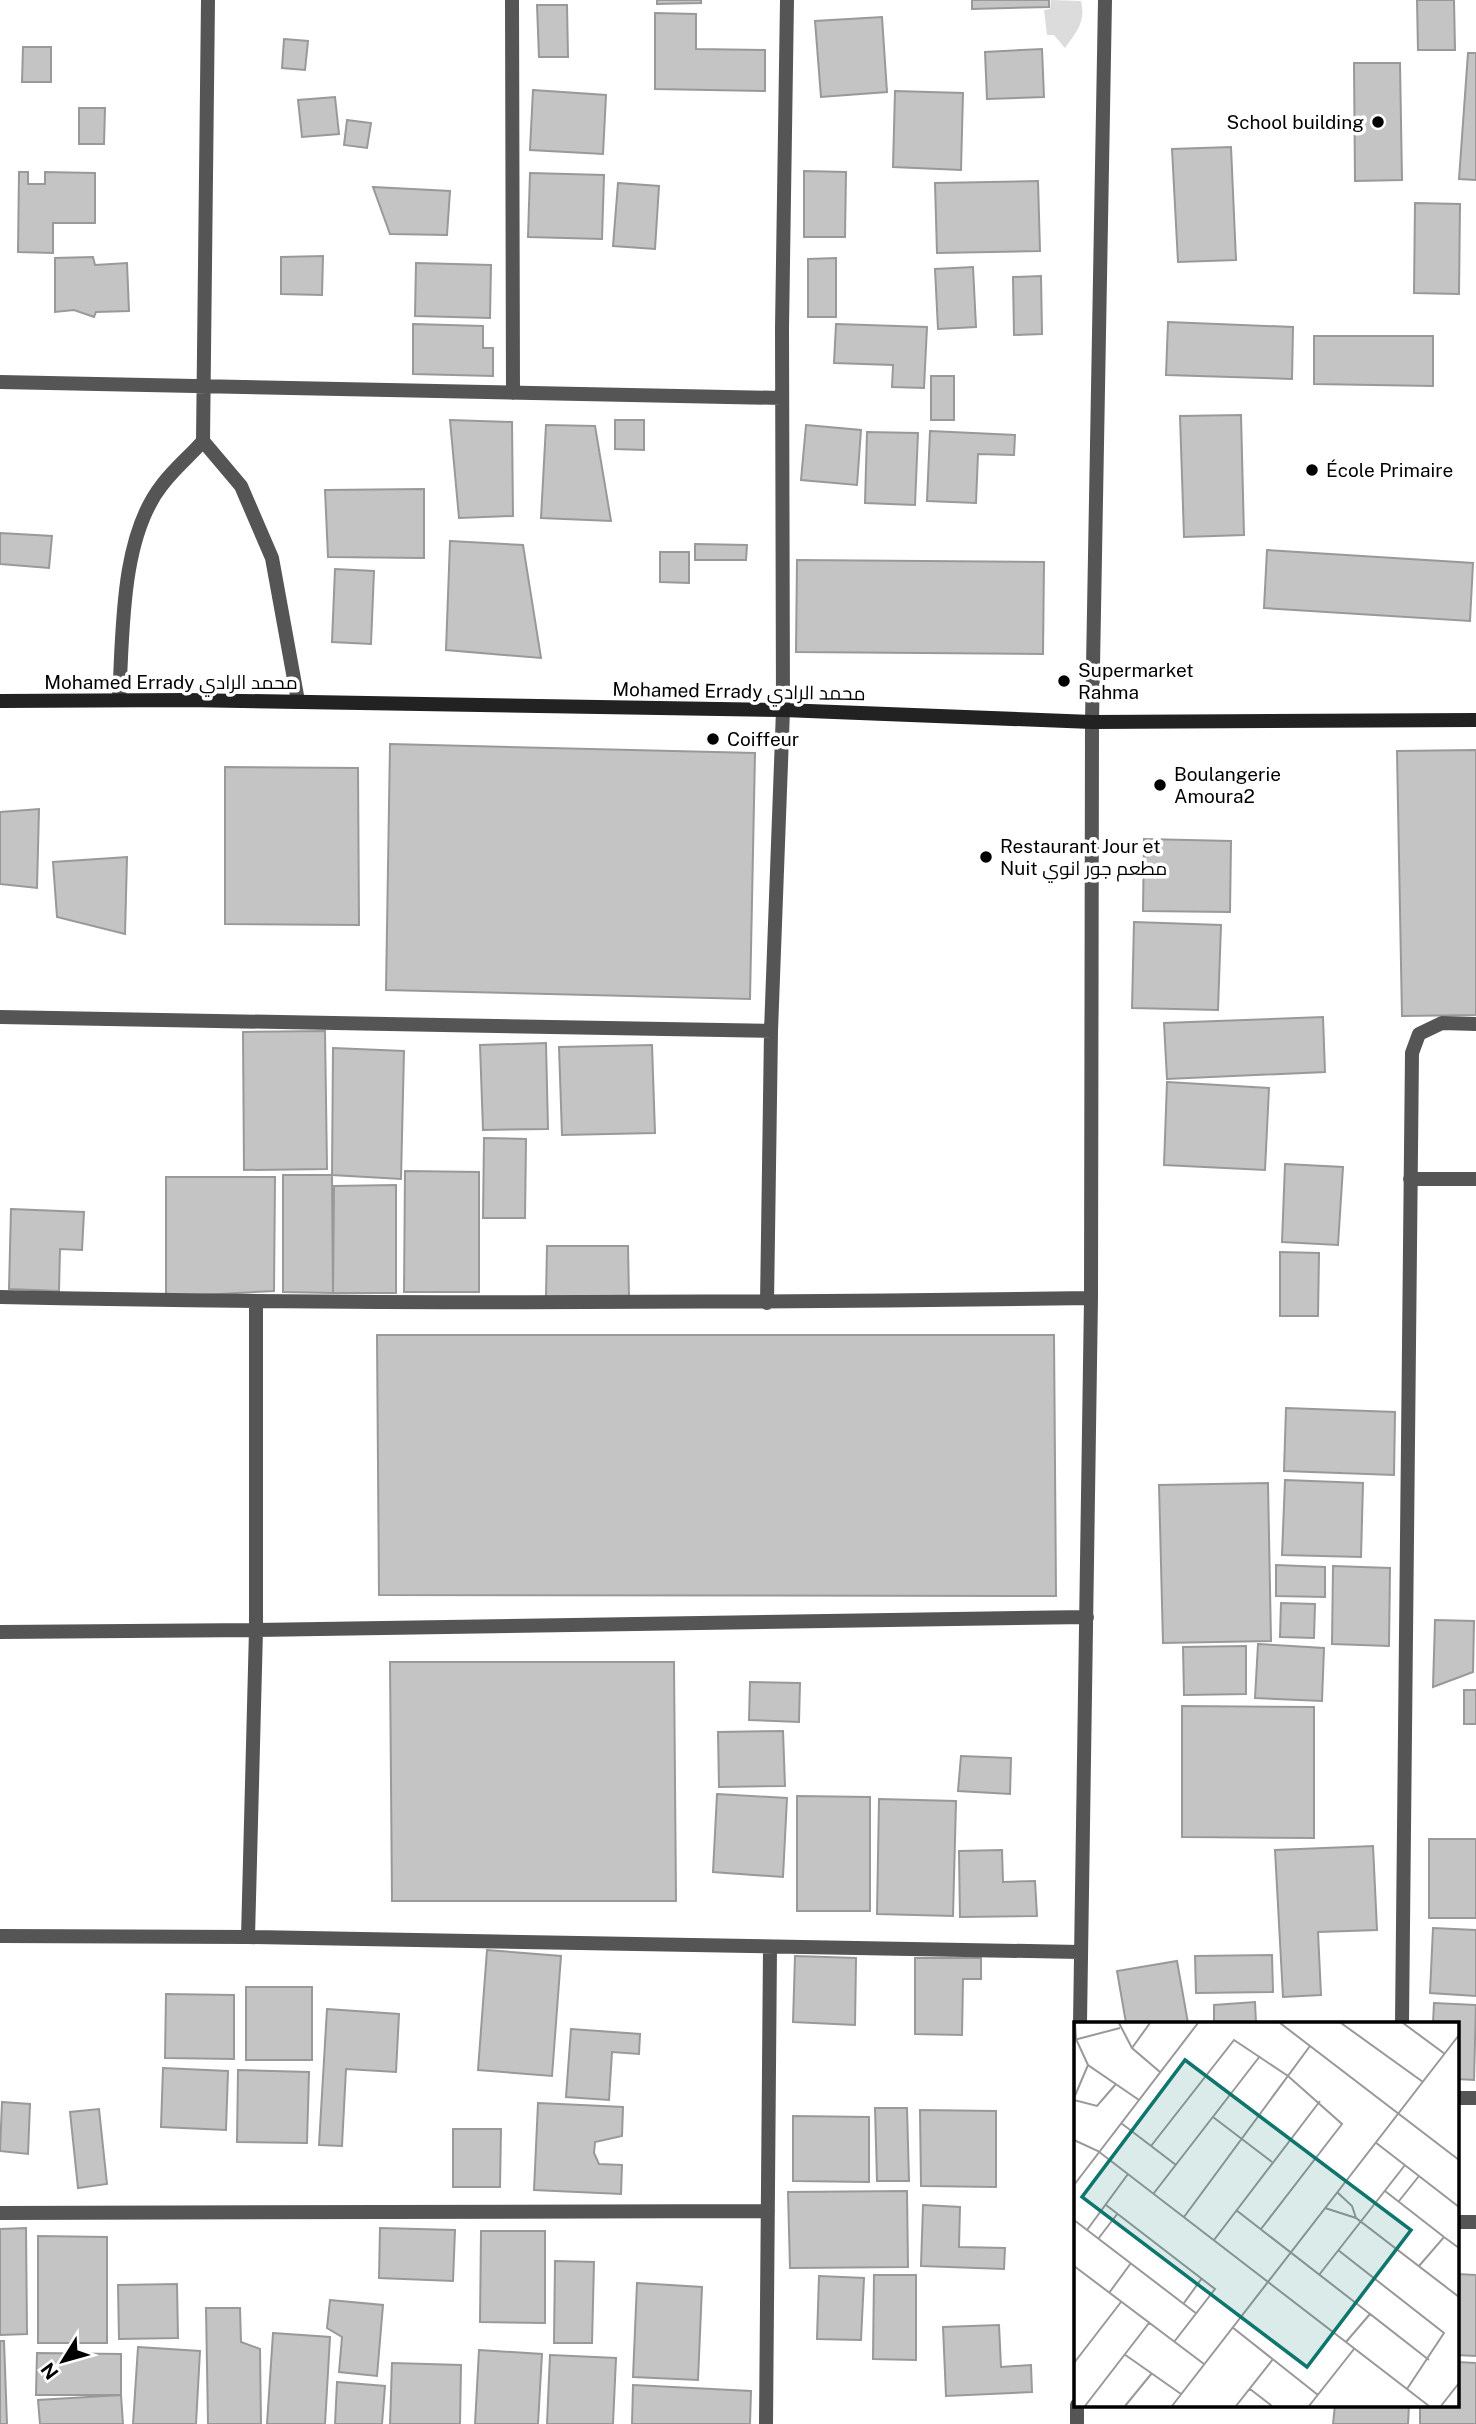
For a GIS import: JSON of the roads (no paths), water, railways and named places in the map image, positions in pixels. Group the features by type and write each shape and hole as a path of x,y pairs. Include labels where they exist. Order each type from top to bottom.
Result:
{"street":[{"path":"119,700 127,572 140,525 161,486 203,441 208,0"},
{"path":"512,0 513,393"},
{"path":"767,1303 771,1031 783,710 782,398 788,0"},
{"path":"1080,2022 1091,1298 1092,722 1105,0"},
{"path":"0,382 782,398"},
{"path":"203,441 242,486 272,558 298,701"},
{"name":"Mohamed Errady محمد الرادي","path":"0,701 298,701 783,710 1092,722 1476,720"},
{"path":"0,1017 771,1031"},
{"path":"1402,2022 1412,1053 1419,1034 1442,1023 1476,1024"},
{"path":"1410,1179 1476,1179"},
{"path":"0,1297 256,1302 767,1303 1091,1298"},
{"path":"248,1937 256,1630 256,1302"},
{"path":"0,1632 1087,1617"},
{"path":"0,1936 248,1937 1080,1952"},
{"path":"766,2424 771,1948"},
{"path":"1458,2098 1476,2098"},
{"path":"0,2213 768,2211"},
{"path":"1458,2222 1476,2222"},
{"path":"1077,2406 1077,2424"}],"place":[{"name":"School building","path":"1378,122"},
{"name":"École Primaire","path":"1312,470"},
{"name":"Supermarket Rahma","path":"1064,681"},
{"name":"Coiffeur","path":"713,739"},
{"name":"Boulangerie Amoura2","path":"1160,785"},
{"name":"Restaurant Jour et Nuit مطعم جور انوي","path":"986,857"}]}
